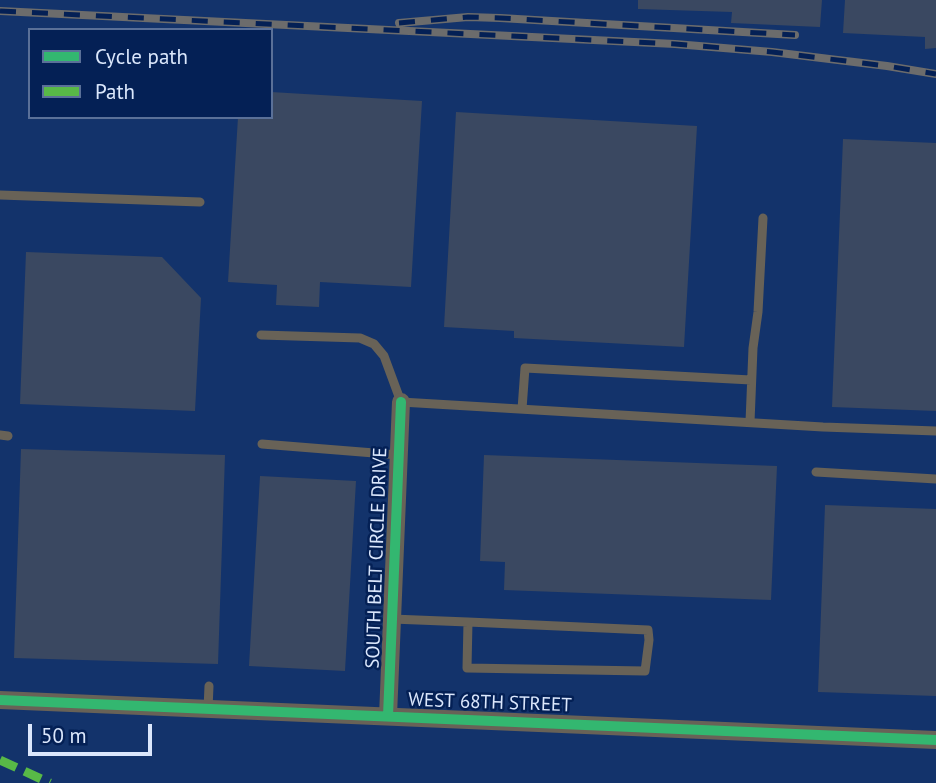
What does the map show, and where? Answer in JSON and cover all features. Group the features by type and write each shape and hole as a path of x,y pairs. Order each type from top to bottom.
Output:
{"street":[{"name":"SOUTH BELT CIRCLE DRIVE","path":"388,716 401,402"},
{"name":"WEST 68TH STREET","path":"0,700 936,740"}],"lane":[{"path":"0,195 200,202"},
{"path":"750,422 763,218"},
{"path":"261,335 360,338 374,344 384,356 401,402 936,431"},
{"path":"522,408 525,368 751,380"},
{"path":"262,444 399,455"},
{"path":"816,471 936,479"},
{"path":"392,618 648,630 645,671 467,668 468,622"},
{"path":"208,709 209,686"}],"shaded area":[{"path":"0,0 936,0 936,783 0,783"}],"building":[{"path":"638,0 822,0 820,27 731,23 732,12 638,9"},
{"path":"845,0 936,0 936,48 925,49 925,37 843,33"},
{"path":"273,92 422,101 411,287 320,282 319,307 276,305 277,285 228,282 238,119 273,119"},
{"path":"456,112 697,126 684,347 514,338 514,331 444,327"},
{"path":"843,139 936,143 936,411 832,407"},
{"path":"26,252 162,257 201,298 195,411 20,404"},
{"path":"21,449 225,455 218,664 14,658"},
{"path":"484,455 777,466 771,600 504,590 505,562 480,561"},
{"path":"260,476 356,481 345,671 249,666"},
{"path":"825,505 936,509 936,696 818,692"}],"railway":[{"path":"0,11 675,44 772,52 936,74"},
{"path":"399,23 468,17 795,35"}],"marked path":[{"path":"0,760 50,783"}],"cycle path":[{"path":"388,716 401,402"},
{"path":"0,700 936,740"}]}
